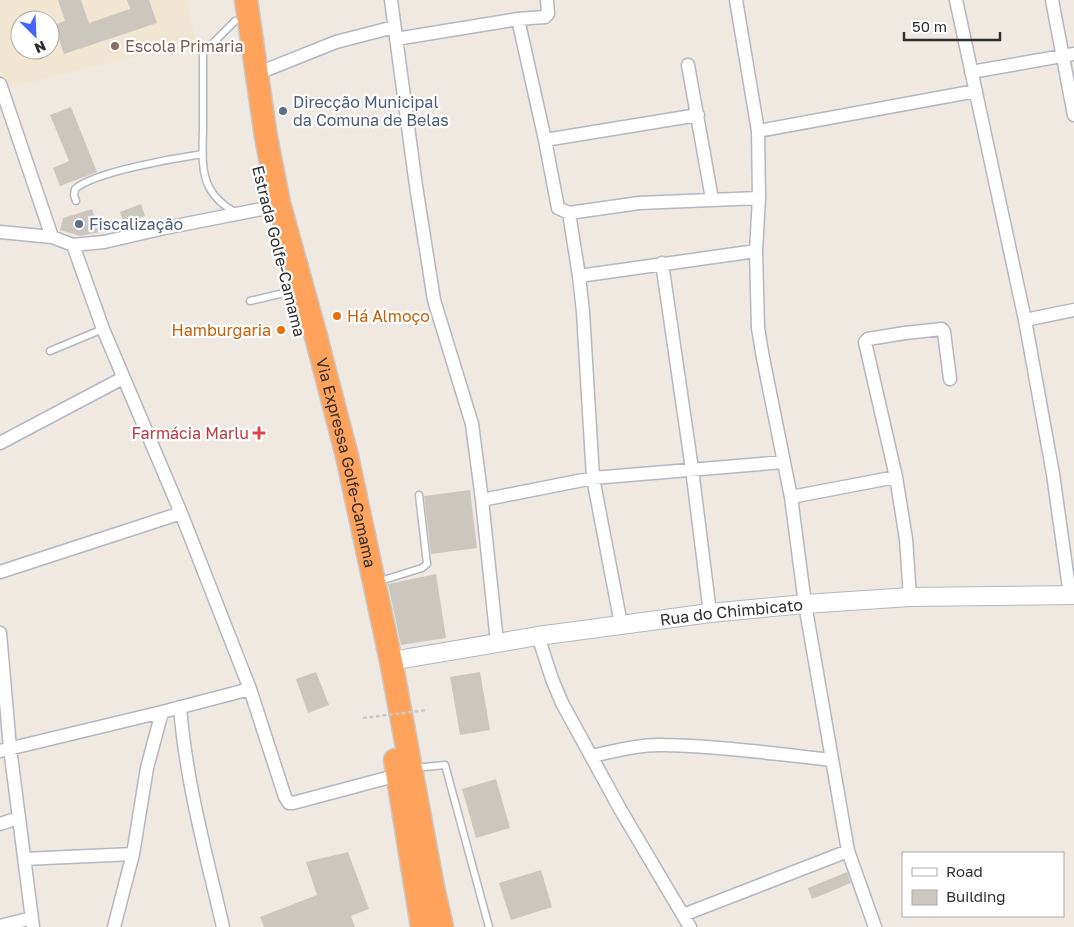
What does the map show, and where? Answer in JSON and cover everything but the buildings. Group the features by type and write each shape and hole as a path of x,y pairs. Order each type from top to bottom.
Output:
{"highway":[{"name":"Via Expressa Golfe-Camama","path":"246,0 256,74 278,203 345,447 391,661 422,927"},
{"name":"Estrada Golfe-Camama","path":"233,10 254,152 288,292 341,485 369,616"},
{"name":"Via Expressa Golfe-Camama","path":"369,616 442,927"}],"street":[{"path":"391,0 416,186 434,300 472,424 497,642"},
{"path":"256,74 336,42 395,33 545,17 548,14 547,0"},
{"path":"736,0 758,132 756,251 758,328 762,358 791,497 805,604 848,851 875,927"},
{"path":"956,0 1025,320 1053,474 1072,595"},
{"path":"1052,0 1068,54 1074,115"},
{"path":"518,19 558,208 569,213 640,203 758,198"},
{"path":"971,72 1068,54"},
{"path":"688,65 712,199"},
{"path":"0,84 3,101 52,237"},
{"path":"758,132 976,90"},
{"path":"545,140 698,115"},
{"path":"0,232 52,237 73,245 104,242 267,208"},
{"path":"569,213 583,312 593,478 621,624"},
{"path":"73,245 122,378 181,513 250,689 289,803 405,772"},
{"path":"579,276 756,251"},
{"path":"662,263 692,469 710,613"},
{"path":"1025,320 1074,310"},
{"path":"910,597 906,539 896,478 866,340 942,329 944,332 950,379"},
{"path":"0,443 122,378"},
{"path":"482,500 593,478 784,462"},
{"path":"791,497 896,478"},
{"path":"0,572 181,513"},
{"name":"Rua do Chimbicato","path":"391,661 497,642 710,613 910,597 1072,595"},
{"path":"0,633 5,749 18,818 32,922 0,926"},
{"path":"538,636 562,703 620,809 690,927"},
{"path":"5,749 250,689"},
{"path":"180,707 184,747 202,842 223,927"},
{"path":"114,927 133,854 147,768 162,712"},
{"path":"591,756 635,747 662,744 832,760"},
{"path":"0,824 18,818"},
{"path":"683,915 848,851"},
{"path":"24,859 133,854"}],"lane":[{"path":"233,10 203,53 203,154 205,176 209,187 222,203 239,214"},
{"path":"76,201 75,189 100,177 168,160 203,154"},
{"path":"250,301 288,292"},
{"path":"50,351 103,329"},
{"path":"374,582 422,568 427,564 419,495"},
{"path":"405,772 445,765 489,927"}],"path":[{"path":"363,718 428,710"}],"shaded area":[{"name":"Escola Primaria","path":"0,0 187,0 195,42 6,88 0,71"}],"place":[{"name":"Escola Primaria","path":"115,46"},
{"name":"Direcção Municipal da Comuna de Belas","path":"283,111"},
{"name":"Fiscalização","path":"79,224"},
{"name":"Há Almoço","path":"337,316"},
{"name":"Hamburgaria","path":"281,330"},
{"name":"Farmácia Marlu","path":"259,433"}]}
